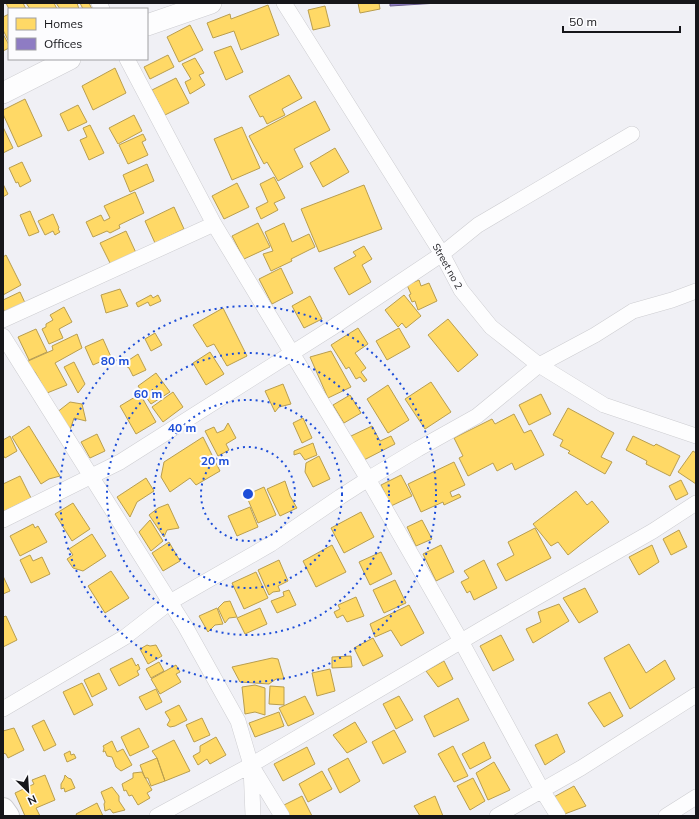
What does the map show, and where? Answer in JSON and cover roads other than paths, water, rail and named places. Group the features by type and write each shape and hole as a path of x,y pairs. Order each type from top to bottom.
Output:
{"highway":[{"path":"3,809 8,816"}],"main road":[{"path":"148,25 211,3"},
{"path":"3,93 68,60"}],"street":[{"name":"Street no 2","path":"284,3 442,254 461,290 491,327 539,365 604,405 696,436"},
{"path":"128,60 214,224 368,479 461,641 542,790 558,816"},
{"path":"3,520 120,462 330,329 442,254 478,225 632,134"},
{"path":"3,320 214,224"},
{"path":"3,710 125,637 170,602 271,544 340,496 477,416 539,365 633,311 672,300 696,291"},
{"path":"3,336 185,626 238,721 251,765 254,816"},
{"path":"157,816 251,765 461,641 653,531 696,503"},
{"path":"497,816 582,768 696,695"},
{"path":"251,765 282,816"},
{"path":"666,816 696,797"}]}
